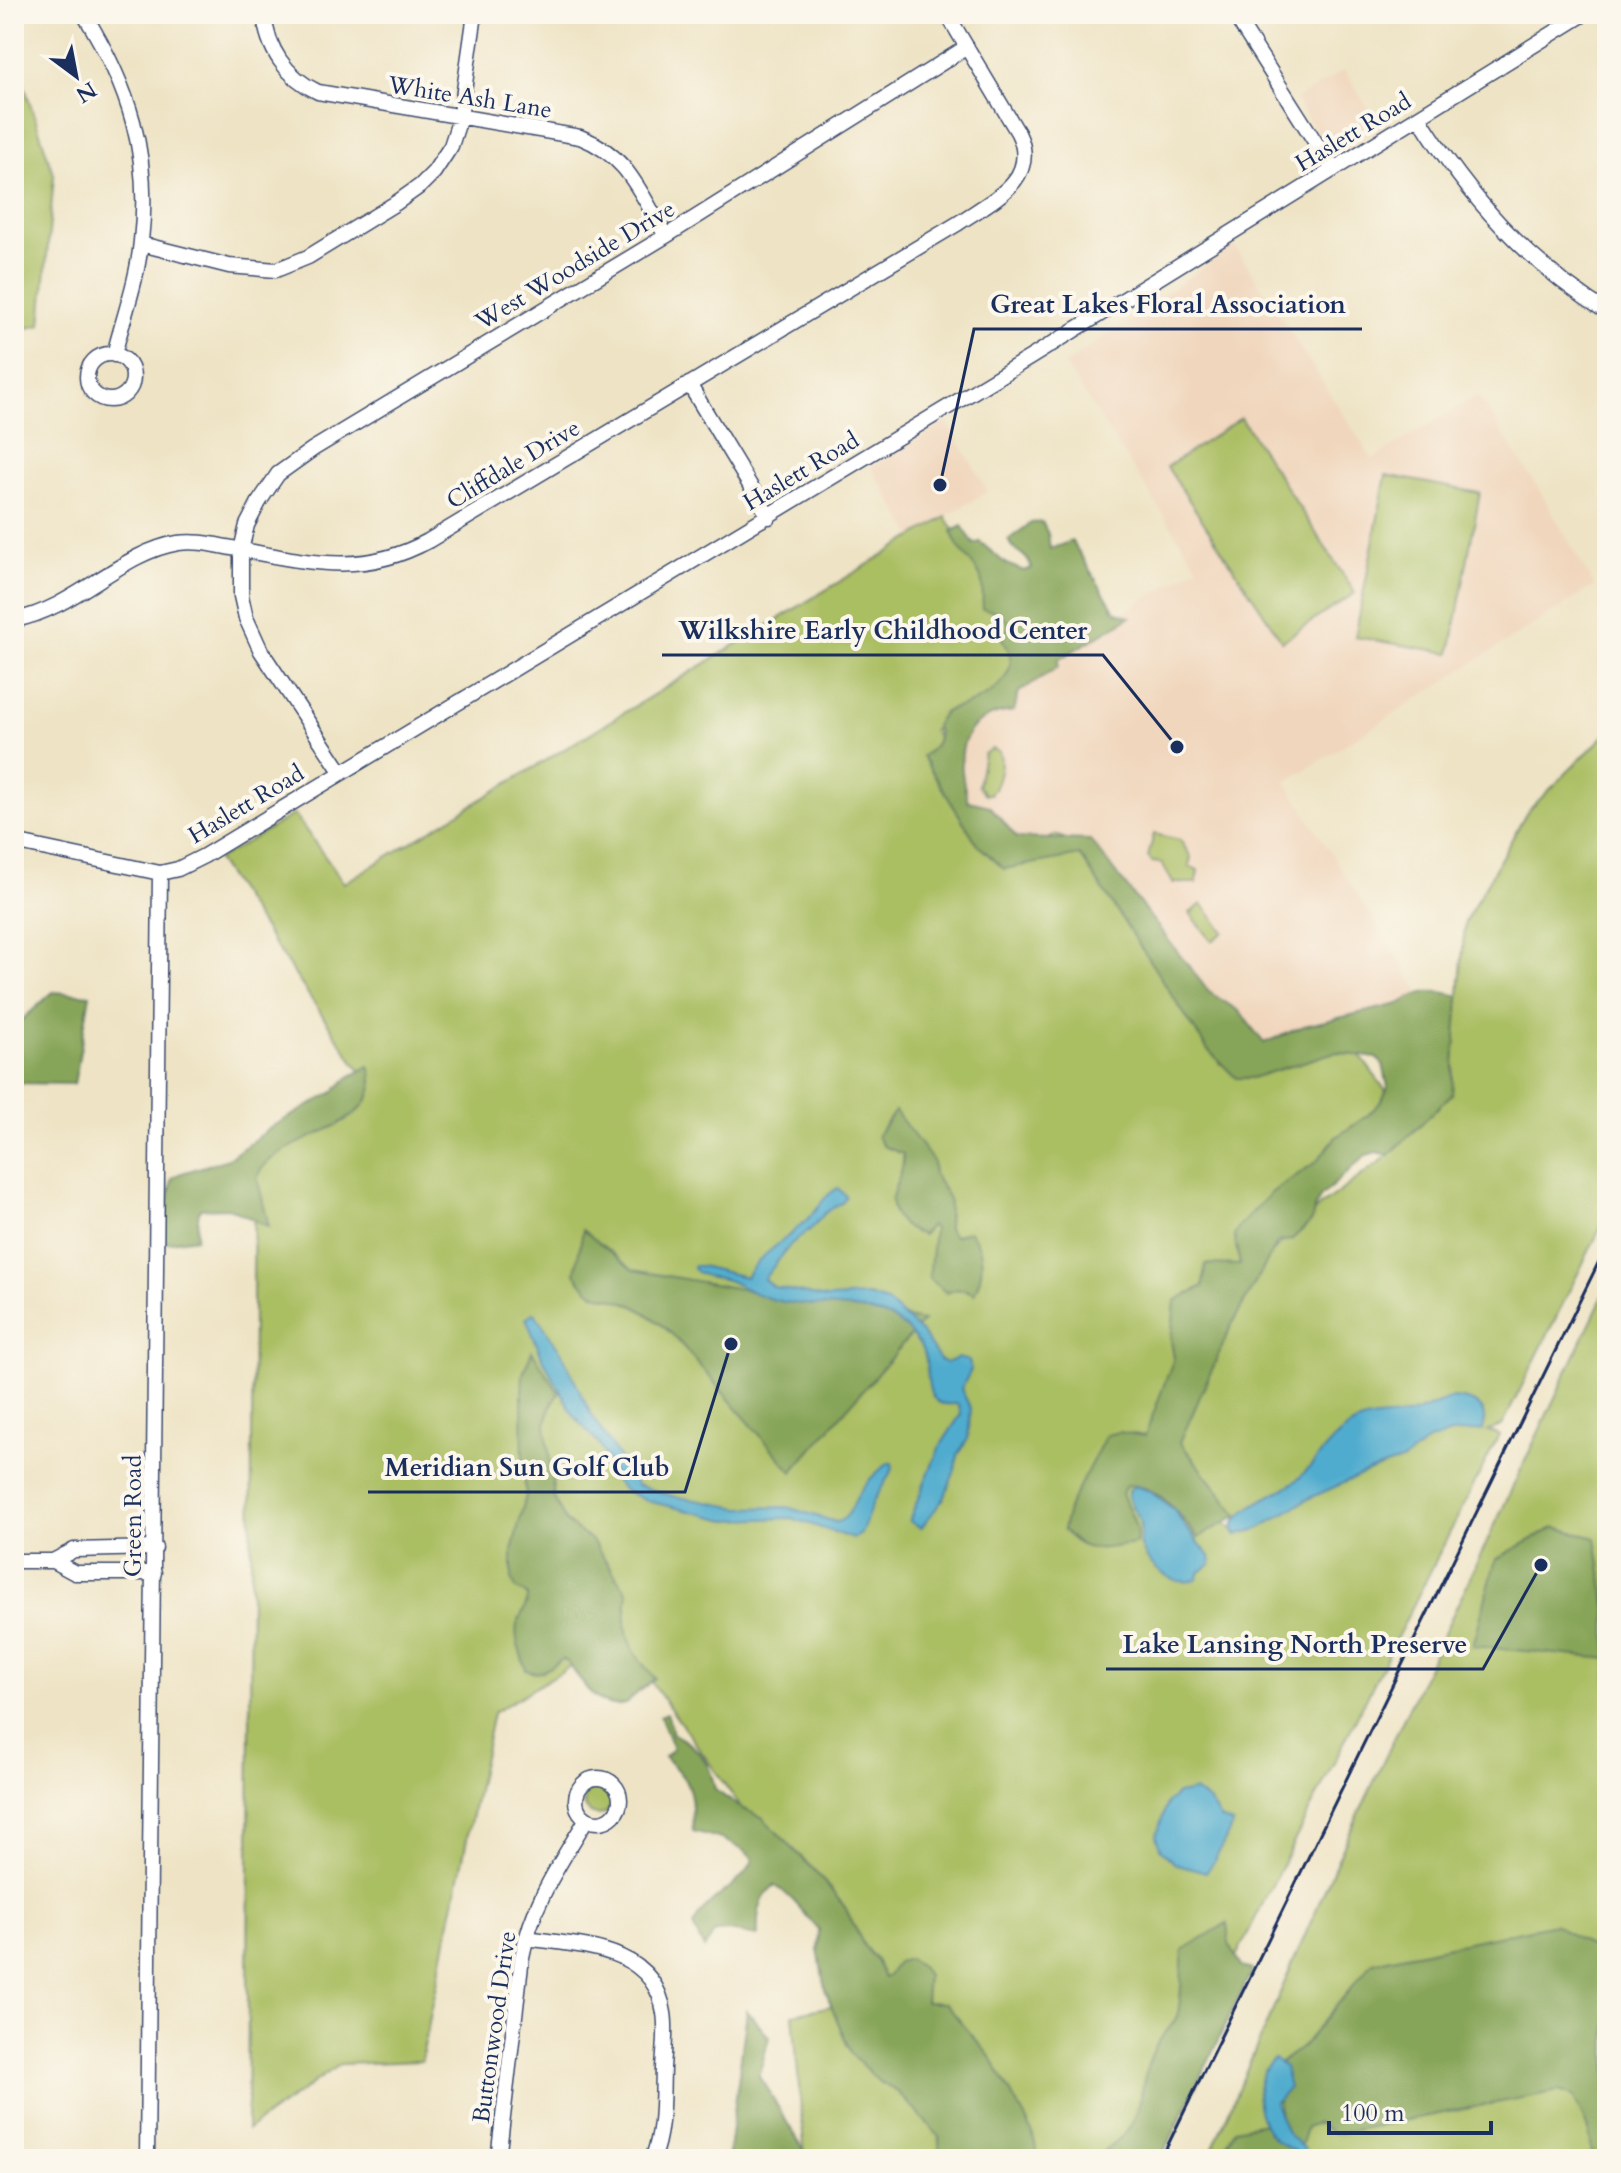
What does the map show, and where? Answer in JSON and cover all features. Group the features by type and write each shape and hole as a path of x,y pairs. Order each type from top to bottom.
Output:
{"street":[{"path":"84,14 119,77 136,131 143,182 141,244 114,355"},
{"name":"White Ash Lane","path":"264,14 266,32 287,71 305,86 327,96 580,137 606,148 626,169 666,236"},
{"path":"141,244 257,270 276,270 292,265 420,186 448,153 460,118 475,14"},
{"name":"Cliffdale Drive","path":"14,620 28,618 56,606 155,549 179,543 205,543 351,565 382,561 399,555 428,541 948,230 996,197 1020,175 1025,154 1018,133 947,14"},
{"name":"Haslett Road","path":"160,873 178,869 204,856 769,517 1584,14"},
{"path":"1241,16 1333,170"},
{"name":"West Woodside Drive","path":"342,773 253,635 241,596 241,550 247,525 264,492 278,474 300,457 666,236 967,47"},
{"path":"1419,117 1468,189 1510,236 1555,276 1607,312"},
{"path":"689,384 769,517"},
{"path":"14,842 160,873"},
{"name":"Green Road","path":"147,2159 160,873"},
{"path":"14,1561 53,1561 74,1550 155,1548"},
{"path":"53,1561 75,1573 154,1573"},
{"name":"Buttonwood Drive","path":"498,2159 526,1938 538,1901 586,1820"},
{"path":"526,1938 618,1954 636,1964 656,1989 663,2008 665,2027 659,2137 652,2159"}],"shaded area":[{"path":"1344,70 1381,129 1345,151 1337,152 1329,148 1295,100"},
{"path":"1234,245 1372,459 1478,395 1538,488 1594,586 1286,782 1419,992 1347,1038 1220,1064 1070,840 1001,866 931,759 933,729 1198,567 1065,365"},
{"path":"947,422 988,491 913,537 871,467"}],"green space":[{"path":"14,55 54,175 41,325 14,331"},
{"path":"1241,418 1355,593 1282,641 1167,467"},
{"path":"1386,475 1480,493 1450,653 1355,637"},
{"path":"946,517 1039,664 933,730 945,750 931,758 1002,865 1055,835 1070,840 1220,1064 1347,1038 1400,1110 1245,1258 1165,1446 1236,1535 1258,1529 1348,1480 1236,1519 1176,1443 1243,1280 1319,1207 1389,1155 1451,1094 1465,922 1527,812 1607,733 1607,1215 1502,1426 1488,1431 1499,1435 1134,2159 993,2159 619,1637 493,1713 421,2061 340,2064 247,2130 254,1164 369,1084 217,860 294,814 344,883"},
{"path":"1042,522 1050,549 1072,541 1115,611 1130,617 1058,660 1058,667 1019,692 1014,711 995,714 971,730 962,754 968,801 990,806 1017,838 1090,840 1209,992 1239,1011 1264,1043 1304,1026 1399,1004 1421,993 1442,992 1459,996 1452,1094 1389,1155 1377,1152 1366,1155 1321,1196 1312,1221 1291,1240 1278,1242 1231,1326 1180,1442 1238,1515 1198,1538 1159,1495 1139,1486 1126,1485 1122,1493 1135,1524 1136,1544 1087,1547 1063,1529 1069,1506 1106,1435 1119,1432 1145,1436 1174,1358 1171,1341 1175,1301 1203,1286 1205,1264 1240,1265 1234,1236 1239,1226 1271,1193 1316,1162 1335,1138 1368,1115 1382,1101 1388,1087 1383,1064 1376,1058 1335,1052 1252,1078 1236,1078 1208,1050 1080,855 1004,869 978,845 922,756 936,743 938,735 935,726 943,714 996,688 1008,671 1010,661 1002,639 1009,624 998,612 983,609 980,576 952,531 962,526 974,544 980,542 1006,564 1024,571 1032,568 1030,563 1008,540 1031,523"},
{"path":"992,749 999,752 1000,768 993,790 985,794 978,786 984,754"},
{"path":"1154,834 1180,840 1191,857 1189,866 1198,870 1196,883 1173,883 1162,863 1152,862 1148,857"},
{"path":"1202,904 1224,932 1212,941 1190,913"},
{"path":"53,992 90,995 74,1084 14,1083 14,1027"},
{"path":"369,1066 372,1088 364,1104 349,1118 285,1150 268,1162 257,1177 269,1227 229,1208 199,1209 196,1238 162,1243 172,1179 228,1159 273,1126 332,1093 349,1077"},
{"path":"895,1111 933,1161 934,1174 949,1199 948,1229 954,1236 969,1231 975,1238 982,1261 974,1294 960,1289 947,1293 929,1279 934,1229 931,1225 922,1235 910,1230 892,1209 903,1154 883,1146 877,1136"},
{"path":"583,1230 633,1270 923,1321 792,1472 669,1331 627,1303 586,1288 575,1273"},
{"path":"1607,1287 1607,2097 1586,2124 1593,2144 1591,2159 1208,2159 1345,1843"},
{"path":"532,1351 559,1393 550,1408 546,1425 554,1498 566,1522 592,1541 628,1593 626,1619 629,1640 655,1678 628,1703 608,1704 600,1700 562,1659 540,1672 526,1670 519,1648 517,1625 527,1595 515,1587 512,1551 526,1495 522,1395 523,1374"},
{"path":"1555,1527 1596,1538 1607,1611 1607,1659 1473,1646 1496,1559"},
{"path":"667,1713 673,1734 702,1756 715,1790 743,1809 762,1817 845,1907 884,1978 897,1962 909,1959 921,1967 927,1975 925,2002 945,2003 992,2059 1032,2131 1038,2159 938,2159 940,2137 898,2092 879,2082 851,2054 825,1990 818,1949 819,1930 781,1889 774,1885 765,1897 760,1909 758,1936 715,1932 704,1949 693,1926 707,1907 743,1876 753,1859 733,1844 693,1831 692,1807 686,1782 664,1757 673,1749 660,1716"},
{"path":"598,1787 608,1791 612,1801 608,1811 598,1815 588,1811 584,1801 588,1791"},
{"path":"1227,1923 1229,1944 1241,1967 1252,1970 1161,2159 1108,2159 1103,2151 1119,2139 1136,2115 1150,2059 1178,2013 1183,1950"},
{"path":"1554,1924 1607,1958 1607,2159 1591,2159 1589,2134 1573,2096 1559,2091 1334,2134 1318,2123 1306,2128 1296,2159 1219,2159 1235,2129 1280,2120 1275,2067 1302,2047 1373,1962"},
{"path":"860,2000 976,2159 805,2159 793,2014"},
{"path":"747,2011 769,2037 759,2076 806,2154 805,2159 728,2159"}],"water":[{"path":"838,1188 846,1196 843,1202 825,1213 791,1244 764,1279 774,1287 827,1298 868,1296 887,1302 922,1333 940,1360 946,1363 958,1358 969,1361 971,1370 961,1389 971,1409 968,1439 958,1455 944,1498 921,1528 909,1521 939,1448 961,1414 958,1404 935,1400 928,1382 925,1357 911,1334 894,1320 875,1313 776,1301 693,1269 693,1266 701,1266 746,1277 760,1260 804,1223"},
{"path":"534,1312 562,1353 591,1414 637,1485 673,1496 740,1508 787,1507 836,1522 848,1514 869,1480 892,1463 893,1469 873,1502 861,1534 853,1539 792,1518 727,1520 647,1501 624,1490 616,1482 599,1444 574,1416 542,1357 526,1318"},
{"path":"1452,1398 1478,1405 1484,1415 1483,1430 1455,1433 1428,1441 1404,1460 1368,1472 1310,1498 1258,1529 1236,1535 1233,1526 1246,1510 1298,1479 1335,1439 1352,1426 1368,1419 1411,1414"},
{"path":"1135,1486 1150,1491 1174,1510 1210,1556 1211,1564 1200,1572 1197,1579 1180,1581 1163,1574 1144,1554 1139,1520 1129,1498 1129,1490"},
{"path":"1194,1791 1210,1802 1220,1819 1233,1824 1206,1872 1174,1863 1161,1850 1156,1837 1167,1803 1177,1794"},
{"path":"1274,2059 1284,2067 1289,2088 1275,2103 1287,2133 1304,2149 1300,2155 1278,2142 1263,2123 1259,2112 1261,2077"}],"railway":[{"path":"1161,2159 1607,1245"}],"place":[{"name":"Great Lakes Floral Association","path":"940,485"},
{"name":"Wilkshire Early Childhood Center","path":"1177,747"},
{"name":"Meridian Sun Golf Club","path":"731,1344"},
{"name":"Lake Lansing North Preserve","path":"1541,1565"}]}
